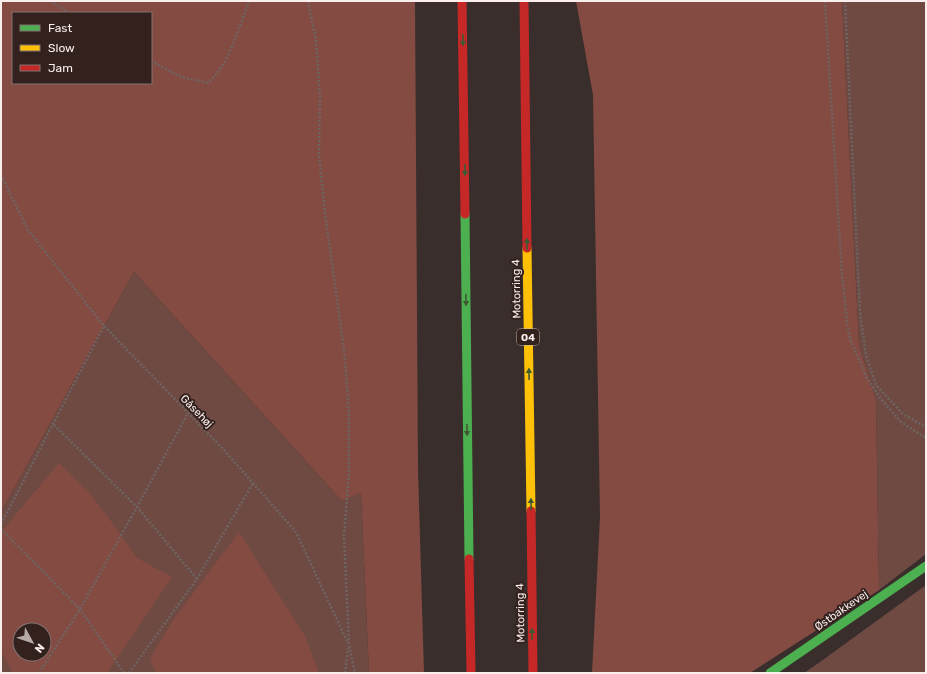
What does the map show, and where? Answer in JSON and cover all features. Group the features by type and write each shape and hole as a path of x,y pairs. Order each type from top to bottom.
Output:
{"main road":[{"path":"462,1 471,673"},
{"name":"Motorring 4","path":"524,1 533,673"},
{"name":"Østbakkevej","path":"770,673 926,566"}],"path":[{"path":"51,1 68,12"},
{"path":"152,62 181,77 208,83 216,76 230,49 249,1"},
{"path":"308,1 316,40 320,97 319,154 344,350 349,413 349,473 344,536 349,645 355,673"},
{"path":"825,1 842,274 850,339 867,378 880,398 901,422 926,438"},
{"path":"845,1 860,313 866,356 876,385 903,414 926,426"},
{"name":"Gåsehøj","path":"1,175 28,230 104,326 223,449 296,532 349,645"},
{"path":"1,524 54,425 104,326"},
{"path":"39,673 80,609 188,413"},
{"path":"54,425 137,507 197,579"},
{"path":"129,673 197,579 253,483"},
{"path":"1,529 80,609 124,673"},
{"path":"345,673 349,645"}],"shaded area":[{"path":"1,1 415,1 418,470 424,673 369,673 361,493 342,501 134,272 1,512"},
{"path":"576,1 842,1 859,345 876,400 879,590 750,673 592,673 600,517 593,95"},
{"path":"842,1 926,1 926,554 879,590 876,400 859,345"},
{"path":"134,272 342,501 361,493 369,673 1,673 1,512"},
{"path":"59,463 89,492 137,558 172,577 107,673 13,673 1,651 1,532"},
{"path":"239,532 305,636 319,673 156,673 150,659 173,620"},
{"path":"926,585 926,673 804,673 820,662"}],"traffic: fast":[{"path":"465,214 469,559"},
{"path":"770,673 926,566"}],"traffic: slow":[{"path":"527,248 531,511"}],"traffic: jam":[{"path":"462,1 465,214"},
{"path":"524,1 527,248"},
{"path":"531,511 533,673"},
{"path":"469,559 471,673"}]}
